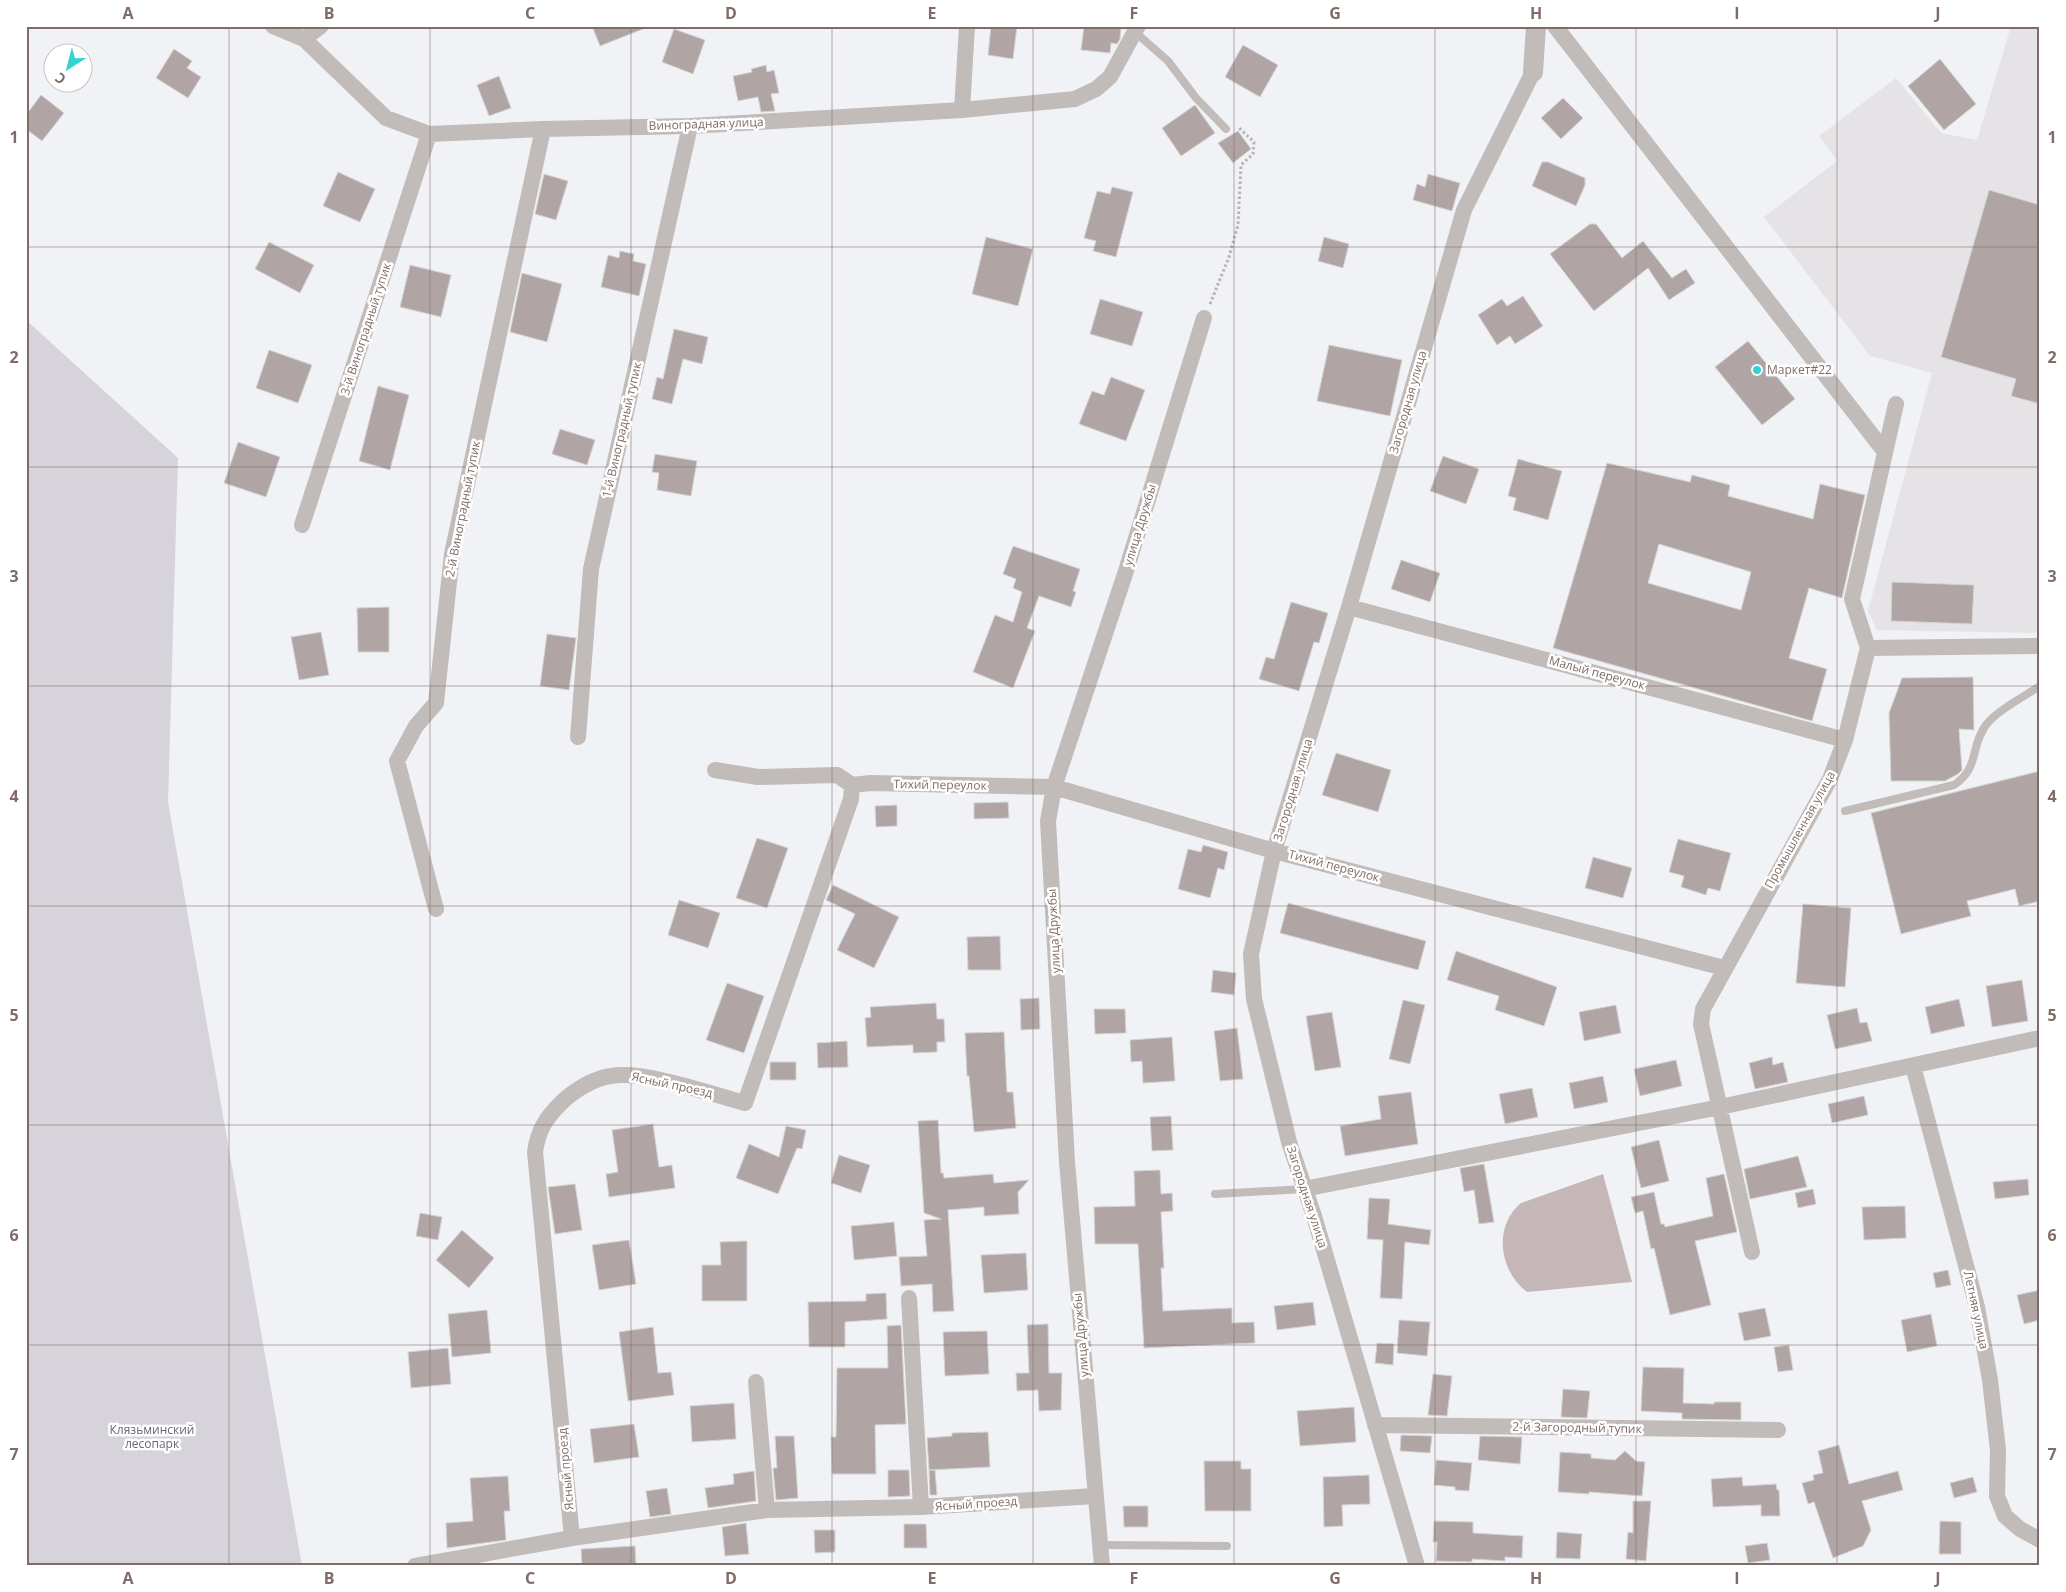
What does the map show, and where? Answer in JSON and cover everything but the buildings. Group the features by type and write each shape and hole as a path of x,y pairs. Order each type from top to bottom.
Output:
{"street":[{"name":"Виноградная улица","path":"273,26 304,39 386,118 429,134 543,129 690,126 962,110 1075,99 1096,90 1110,77 1136,29"},
{"path":"304,39 321,26"},
{"path":"962,110 967,26"},
{"name":"Загородная улица","path":"1417,1566 1289,1142 1254,999 1251,954 1274,851 1349,607 1464,210 1533,72 1536,26"},
{"path":"1556,26 1885,452"},
{"name":"1-й Виноградный тупик","path":"578,737 591,569 690,126"},
{"name":"2-й Виноградный тупик","path":"436,909 397,761 416,726 436,702 452,554 543,129"},
{"name":"3-й Виноградный тупик","path":"302,525 429,134"},
{"name":"улица Дружбы","path":"1102,1566 1067,1152 1048,821 1054,788 1124,574 1204,318"},
{"path":"1896,404 1852,599 1868,648 2040,646"},
{"name":"Малый переулок","path":"1349,607 1846,740"},
{"name":"Промышленная улица","path":"1752,1252 1700,1024 1703,1009 1724,968 1830,779 1846,740 1868,648"},
{"path":"714,770 758,777 837,775 852,785"},
{"name":"Тихий переулок","path":"852,785 871,783 1054,788 1274,851 1724,968"},
{"name":"Ясный проезд","path":"852,785 851,799 745,1103 672,1083 612,1075 598,1079 564,1100 544,1122 537,1136 535,1152 572,1538 767,1510 921,1508 1095,1496"},
{"path":"1304,1189 1720,1107 2040,1038"},
{"name":"Летняя улица","path":"1913,1066 1976,1307 1990,1380 1998,1450 1997,1496 2005,1516 2020,1530 2040,1540"},
{"path":"910,1298 921,1508"},
{"path":"756,1382 767,1510"},
{"name":"2-й Загородный тупик","path":"1375,1425 1778,1430"},
{"path":"416,1566 572,1538"}],"lane":[{"path":"1136,29 1168,61 1196,98 1226,129"},
{"path":"1845,811 1954,785 1966,778 1972,767 1981,732 1987,723 2040,686"},
{"path":"1215,1194 1304,1189"},
{"path":"1100,1545 1227,1546"}],"path":[{"path":"1204,318 1229,257 1238,226 1241,165 1253,154 1254,142 1242,129 1235,126 1226,129"}],"shaded area":[{"path":"2011,26 2040,26 2040,633 1877,630 1868,611 1932,373 1870,356 1764,217 1837,161 1819,136 1896,78 1941,133 1977,140"},
{"path":"1603,1174 1632,1282 1527,1292 1510,1272 1505,1261 1503,1236 1506,1224 1512,1213 1521,1203"}],"green space":[{"name":"Клязьминский лесопарк","path":"26,320 178,458 168,802 302,1566 26,1566"}],"place":[{"name":"Маркет#22","path":"1757,370"}]}
